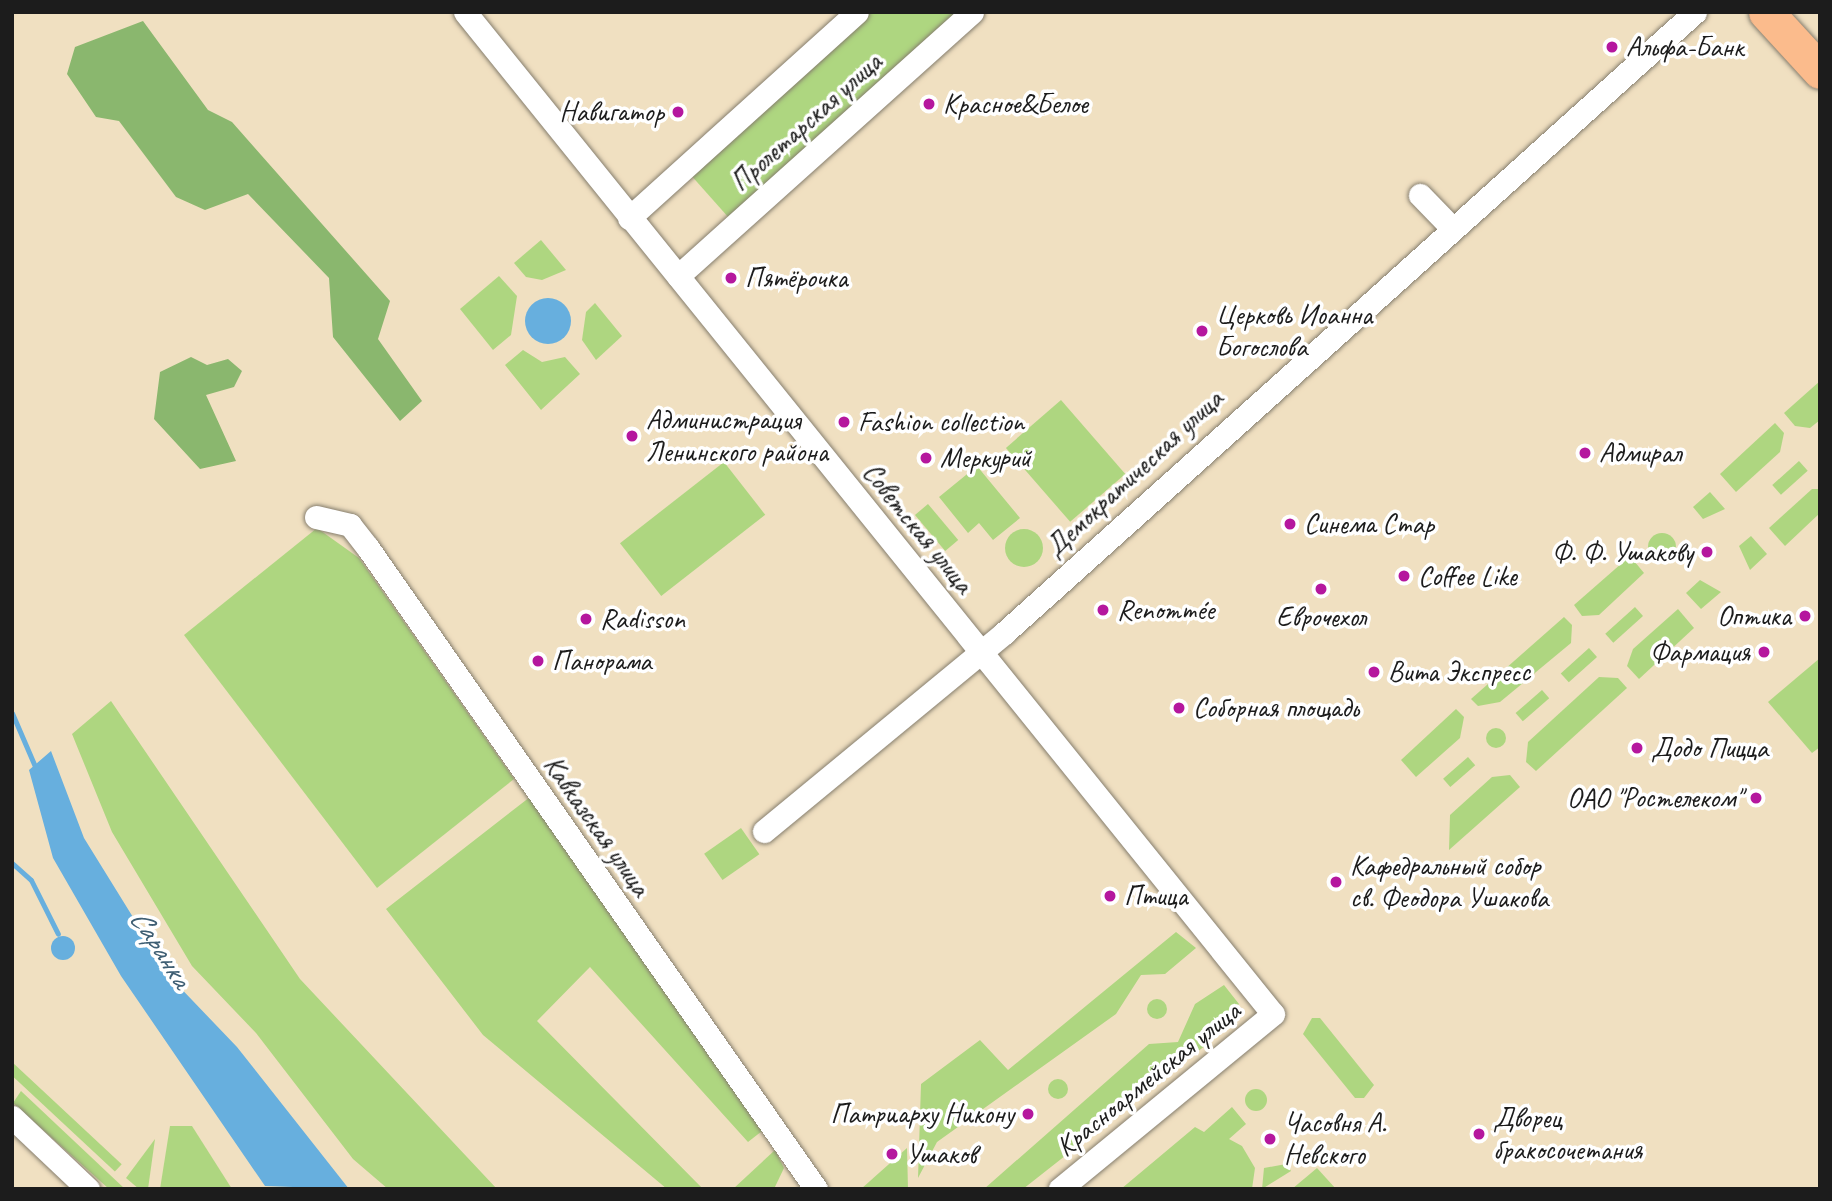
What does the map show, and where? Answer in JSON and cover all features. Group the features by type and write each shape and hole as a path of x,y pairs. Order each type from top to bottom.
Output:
{"main road":[{"path":"1766,12 1820,71"}],"street":[{"name":"Советская улица","path":"465,12 1273,1014"},
{"name":"Пролетарская улица","path":"629,218 857,12"},
{"name":"Пролетарская улица","path":"678,276 972,12"},
{"name":"Демократическая улица","path":"764,831 981,654 1695,12"},
{"path":"1420,195 1452,228"},
{"name":"Кавказская улица","path":"316,517 350,525 368,548 816,1189"},
{"name":"Красноармейская улица","path":"1060,1189 1273,1014"},
{"path":"12,1117 88,1189"}],"green space":[{"path":"869,12 959,12 729,218 689,173"},
{"path":"143,21 208,110 232,122 390,301 378,339 422,401 400,421 333,337 329,278 248,194 205,210 176,197 119,121 96,117 67,74 75,47"},
{"path":"541,240 566,270 542,280 526,277 514,263"},
{"path":"499,276 517,296 511,335 493,350 460,309"},
{"path":"595,303 622,336 596,360 582,340 586,312"},
{"path":"523,350 542,362 565,357 580,374 541,410 505,365"},
{"path":"191,357 207,365 228,359 242,371 234,387 206,395 236,461 200,469 154,419 160,372"},
{"path":"1820,381 1820,420 1810,428 1795,426 1784,413"},
{"path":"1061,400 1125,474 1070,522 1006,448"},
{"path":"1775,423 1784,433 1780,452 1736,492 1720,474"},
{"path":"1799,461 1808,471 1781,495 1772,485"},
{"path":"724,462 765,515 661,596 620,543"},
{"path":"977,466 1020,518 993,540 979,523 968,533 939,497"},
{"path":"1812,489 1820,489 1820,513 1785,546 1769,528"},
{"path":"1710,492 1725,509 1703,519 1693,507"},
{"path":"928,504 958,540 945,551 915,515"},
{"path":"317,528 359,558 514,779 377,888 184,635"},
{"path":"1024,529 1037,535 1043,548 1037,561 1024,567 1011,561 1005,548 1011,535"},
{"path":"1662,533 1672,537 1676,547 1672,557 1662,561 1652,557 1648,547 1652,537"},
{"path":"1751,536 1767,554 1750,570 1739,546"},
{"path":"1630,556 1644,573 1599,615 1582,616 1574,605"},
{"path":"1700,580 1721,592 1701,609 1686,593"},
{"path":"1635,607 1643,616 1613,643 1605,634"},
{"path":"1678,609 1694,628 1639,679 1627,666 1633,649"},
{"path":"1564,617 1572,625 1571,643 1500,702 1478,706 1471,699"},
{"path":"1589,648 1597,657 1569,682 1561,673"},
{"path":"1820,658 1820,747 1812,753 1768,702"},
{"path":"1599,677 1618,678 1627,688 1536,771 1526,762 1528,742"},
{"path":"1542,690 1549,698 1523,721 1516,713"},
{"path":"111,701 300,979 497,1189 388,1189 353,1159 256,1033 192,966 112,832 72,734"},
{"path":"1456,709 1464,717 1460,738 1416,777 1401,760"},
{"path":"1496,728 1503,731 1506,738 1503,745 1496,748 1489,745 1486,738 1489,731"},
{"path":"1468,757 1475,765 1450,787 1443,779"},
{"path":"1510,775 1520,787 1449,850 1450,815 1492,777"},
{"path":"530,797 766,1128 748,1142 590,967 537,1021 703,1189 667,1189 483,1035 386,909"},
{"path":"741,828 759,854 722,880 704,854"},
{"path":"1176,932 1196,948 1165,974 1141,975 1116,1014 937,1142 918,1178 921,1084 980,1040 1008,1070"},
{"path":"1224,985 1239,1004 1220,1034 1023,1189 984,1189 1149,1044 1178,1042 1195,1004"},
{"path":"1157,999 1164,1002 1167,1009 1164,1016 1157,1019 1150,1016 1147,1009 1150,1002"},
{"path":"1312,1018 1320,1018 1374,1085 1364,1098 1355,1098 1303,1034"},
{"path":"12,1062 122,1164 115,1172 12,1076"},
{"path":"1058,1079 1065,1082 1068,1089 1065,1096 1058,1099 1051,1096 1048,1089 1051,1082"},
{"path":"1256,1089 1264,1092 1267,1100 1264,1108 1256,1111 1248,1108 1245,1100 1248,1092"},
{"path":"21,1091 125,1189 109,1189 13,1103"},
{"path":"1232,1107 1246,1124 1229,1139 1242,1146 1255,1168 1252,1189 1121,1189 1195,1127 1204,1132"},
{"path":"170,1126 192,1126 232,1189 160,1189"},
{"path":"155,1139 148,1189 139,1189 126,1178"},
{"path":"907,1148 908,1189 861,1189"},
{"path":"775,1150 784,1168 774,1189 733,1189"},
{"path":"1286,1164 1291,1171 1262,1189 1264,1168"},
{"path":"1317,1168 1336,1189 1292,1189"}],"water":[{"path":"548,298 564,305 571,321 564,337 548,344 532,337 525,321 532,305"},
{"path":"51,751 84,838 170,977 237,1047 349,1189 265,1186 121,976 53,858 29,770"},
{"path":"63,936 72,939 75,948 72,957 63,960 54,957 51,948 54,939"}],"waterway":[{"name":"Саранка","path":"12,713 37,771"},
{"path":"12,863 31,880 58,934"}],"place":[{"name":"Альфа-Банк","path":"1612,47"},
{"name":"Красное&Белое","path":"929,104"},
{"name":"Навигатор","path":"678,112"},
{"name":"Пятёрочка","path":"731,278"},
{"name":"Церковь Иоанна Богослова","path":"1202,331"},
{"name":"Fashion collection","path":"844,422"},
{"name":"Администрация Ленинского района","path":"632,436"},
{"name":"Адмирал","path":"1585,453"},
{"name":"Меркурий","path":"926,458"},
{"name":"Синема Стар","path":"1290,524"},
{"name":"Ф. Ф. Ушакову","path":"1707,552"},
{"name":"Coffee Like","path":"1404,576"},
{"name":"Еврочехол","path":"1321,589"},
{"name":"Renommée","path":"1103,610"},
{"name":"Оптика","path":"1805,616"},
{"name":"Radisson","path":"586,619"},
{"name":"Фармация","path":"1764,652"},
{"name":"Панорама","path":"538,661"},
{"name":"Вита Экспресс","path":"1374,672"},
{"name":"Соборная площадь","path":"1179,708"},
{"name":"Додо Пицца","path":"1637,748"},
{"name":"ОАО \"Ростелеком\"","path":"1756,798"},
{"name":"Кафедральный собор св. Феодора Ушакова","path":"1336,882"},
{"name":"Птица","path":"1110,896"},
{"name":"Патриарху Никону","path":"1028,1114"},
{"name":"Дворец бракосочетания","path":"1479,1134"},
{"name":"Часовня А. Невского","path":"1270,1139"},
{"name":"Ушаков","path":"892,1154"}]}
